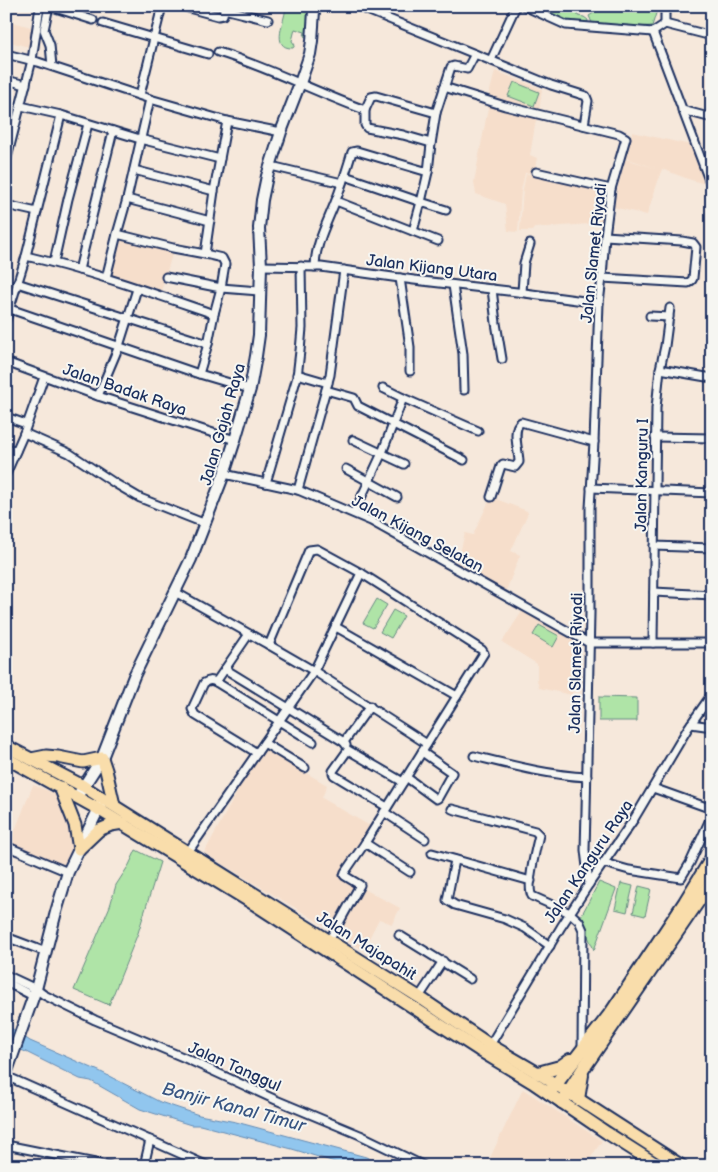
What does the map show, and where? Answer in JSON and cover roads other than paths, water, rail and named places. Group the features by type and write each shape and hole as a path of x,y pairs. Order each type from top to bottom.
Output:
{"highway":[{"path":"552,1089 611,1013 712,858"},
{"path":"570,1098 585,1066 712,881"},
{"path":"538,1073 560,1067 580,1052"}],"main road":[{"name":"Jalan Gajah Raya","path":"78,797 83,786 102,758 134,676 191,559 206,524 235,440 254,374 258,342 261,266 260,220 265,188 281,132 310,54 315,6"},
{"name":"Jalan Majapahit","path":"6,746 83,786 105,804 123,824 329,941 420,997 490,1045 538,1073 552,1089"},
{"path":"7,1073 33,997 68,872 105,804 106,770 102,758 83,762 52,756 31,759"},
{"name":"Jalan Majapahit","path":"6,758 78,797 105,804 188,852 472,1045 570,1098 682,1166"},
{"path":"60,787 76,825 79,849"},
{"path":"79,849 99,830 111,825 123,824"},
{"name":"Jalan Majapahit","path":"570,1098 607,1133 659,1166"}],"street":[{"path":"6,162 11,127 21,106 42,6"},
{"path":"52,66 50,45 44,30 49,6 93,20"},
{"path":"140,95 162,6"},
{"path":"181,6 218,16 223,14 225,8 268,20"},
{"path":"357,6 550,85 586,96 588,100 584,125"},
{"path":"491,60 516,6"},
{"path":"524,6 566,25 653,32 665,24"},
{"path":"665,6 665,24"},
{"path":"104,23 208,54"},
{"path":"665,24 712,36"},
{"path":"653,32 712,188"},
{"path":"218,52 237,57 365,110"},
{"path":"6,54 52,66 150,99 227,121 281,132"},
{"path":"413,231 428,172 436,113 451,67 467,69 475,54"},
{"path":"6,80 26,85"},
{"name":"Jalan Slamet Riyadi","path":"444,87 505,106 620,134 626,138 611,189 598,303 592,488 587,777 586,850 588,884"},
{"path":"431,143 404,135 367,128 364,125 365,110 371,97 376,96 436,113"},
{"path":"106,278 127,199 150,99"},
{"path":"21,106 62,115 140,139 220,159"},
{"path":"682,110 712,118"},
{"path":"6,320 26,256 62,115"},
{"path":"205,254 227,121"},
{"path":"54,262 88,124"},
{"path":"79,270 113,131"},
{"path":"315,267 320,242 352,152 428,172"},
{"path":"271,166 343,180 446,210"},
{"path":"134,170 214,191"},
{"path":"536,172 611,189"},
{"path":"127,199 210,221"},
{"path":"336,201 438,241"},
{"path":"6,205 37,212"},
{"path":"117,234 222,258 224,261 221,288 199,374"},
{"path":"602,278 688,283 693,278 696,247 692,242 605,236"},
{"path":"522,292 524,264 530,244"},
{"path":"26,256 54,262 106,278 214,314"},
{"name":"Jalan Kijang Utara","path":"261,266 301,266 344,270 598,303"},
{"path":"266,483 297,374 302,328 301,266"},
{"path":"298,490 330,375 344,270"},
{"path":"166,277 221,288 259,291"},
{"path":"400,278 410,347 410,371"},
{"path":"17,283 208,344"},
{"path":"453,284 463,354 464,390"},
{"path":"98,396 119,346 137,289"},
{"path":"492,289 502,359"},
{"name":"Jalan Kanguru I","path":"653,643 656,408 670,308"},
{"path":"10,309 199,374 250,389"},
{"path":"650,316 669,317"},
{"name":"Jalan Badak Raya","path":"6,362 98,396 235,440"},
{"path":"660,369 712,378"},
{"path":"297,374 354,398 358,406 464,460"},
{"path":"6,474 24,433 44,376"},
{"path":"383,388 478,431"},
{"path":"354,513 382,453 403,398"},
{"path":"6,417 26,424"},
{"path":"491,497 500,466 503,464 518,466 520,460 516,425 519,422 594,442"},
{"path":"24,433 69,453 140,498 206,524"},
{"path":"655,437 712,438"},
{"path":"353,440 404,464"},
{"path":"6,448 16,451"},
{"path":"346,469 397,497"},
{"name":"Jalan Kijang Selatan","path":"224,474 298,490 354,513 379,525 590,643"},
{"path":"592,488 712,493"},
{"path":"654,546 712,548"},
{"path":"269,645 309,550 317,549 361,573 484,653 345,872 344,875 360,885 329,941"},
{"path":"188,852 314,671 361,573"},
{"path":"175,592 314,671 427,744"},
{"path":"654,592 712,595"},
{"path":"336,627 457,696"},
{"path":"216,682 249,634"},
{"path":"590,643 712,643"},
{"path":"225,669 344,742 348,750 404,779 436,799 452,773 422,752"},
{"path":"257,753 195,716 192,709 204,683 211,680 216,682 313,742"},
{"name":"Jalan Kanguru Raya","path":"490,1045 588,884 634,819 691,724 712,694"},
{"path":"344,742 370,706"},
{"path":"691,724 712,727"},
{"path":"264,743 305,768"},
{"path":"348,750 334,771 334,775 386,809 425,839"},
{"path":"474,756 535,770 587,777"},
{"path":"604,863 629,870 681,878 690,863 712,814 709,808 652,788"},
{"path":"452,809 538,833 530,894 570,913 579,921 583,930 580,1052"},
{"path":"365,843 410,872"},
{"path":"6,846 68,872"},
{"path":"432,853 531,881"},
{"path":"455,860 448,902 505,919 525,928 550,946"},
{"path":"399,935 470,979"},
{"path":"6,937 46,952"},
{"path":"420,997 443,961"},
{"path":"6,975 33,997"},
{"path":"6,982 33,997"},
{"name":"Jalan Tanggul","path":"33,997 44,995 95,1020 360,1135 424,1166"},
{"path":"7,1073 208,1166"},
{"path":"144,1166 150,1140"},
{"path":"6,1145 110,1166"}],"water":[{"path":"6,1026 30,1041 99,1071 160,1102 199,1115 236,1122 366,1157 384,1166 348,1166 292,1149 200,1125 191,1125 140,1109 91,1081 80,1079 6,1044"}],"water label":[{"name":"Banjir Kanal Timur","path":"234,1107"}]}
